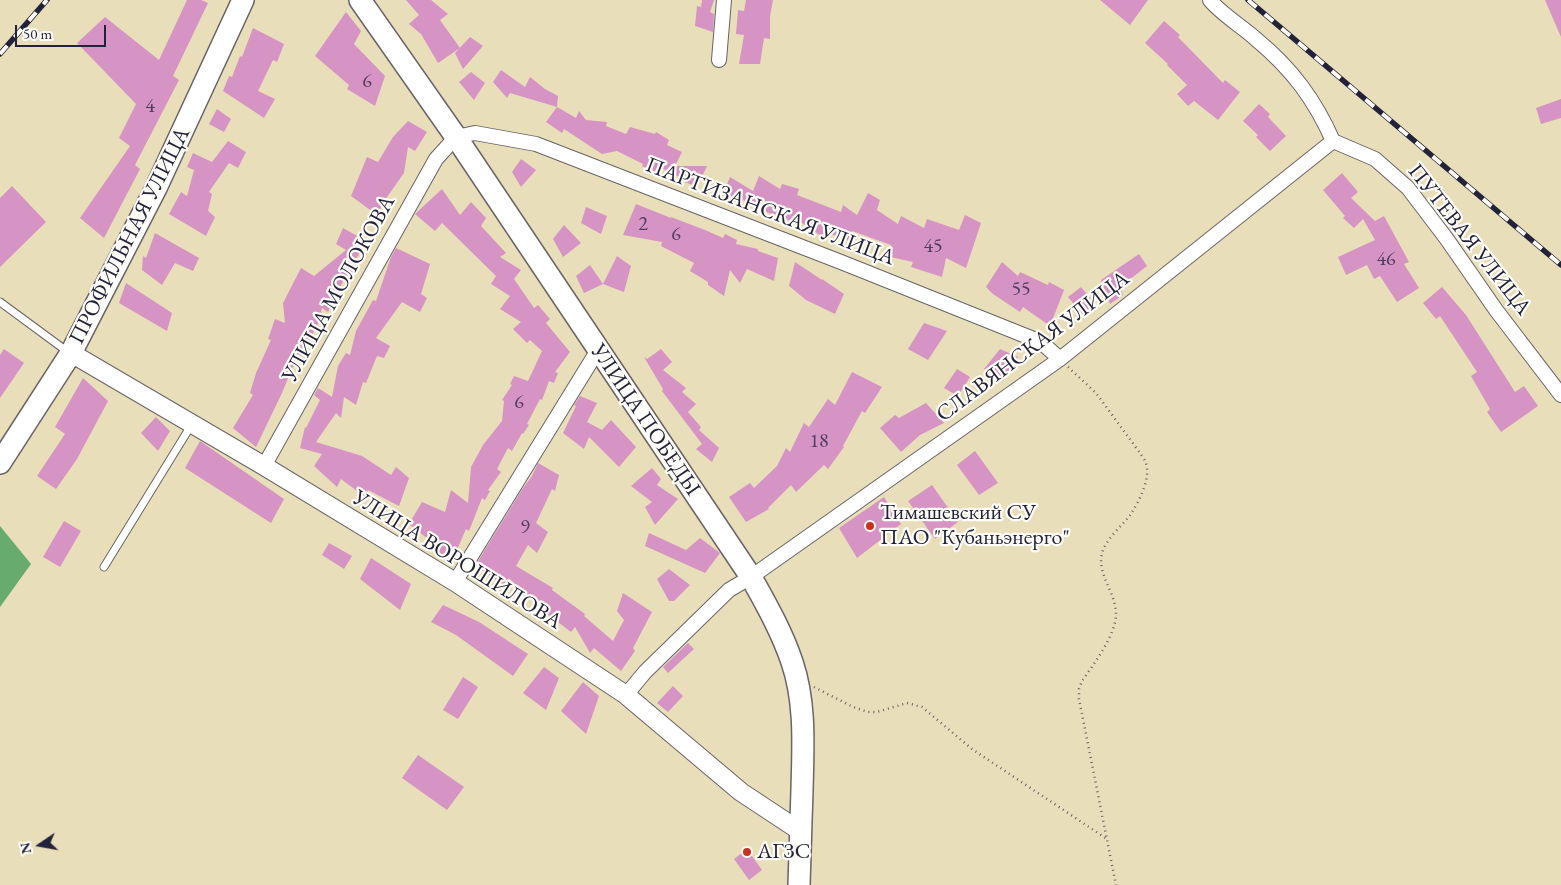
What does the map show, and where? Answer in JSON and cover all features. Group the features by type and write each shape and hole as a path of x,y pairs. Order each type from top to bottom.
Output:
{"main road":[{"name":"ПРОФИЛЬНАЯ УЛИЦА","path":"3,455 71,354 156,188 243,0"},
{"name":"УЛИЦА ПОБЕДЫ","path":"360,0 456,137 751,576 778,625 792,662 802,715 803,747 799,885"}],"street":[{"path":"719,60 724,0"},
{"path":"1210,0 1272,52 1302,84 1322,115 1333,141"},
{"name":"ПАРТИЗАНСКАЯ УЛИЦА","path":"456,137 475,133 536,144 1041,342 1060,359"},
{"name":"УЛИЦА МОЛОКОВА","path":"264,466 436,159 456,137"},
{"name":"СЛАВЯНСКАЯ УЛИЦА","path":"626,695 646,672 729,590 1060,359 1333,141"},
{"name":"ПУТЕВАЯ УЛИЦА","path":"1333,141 1375,159 1408,188 1446,238 1496,310 1561,395"},
{"path":"454,582 598,350"},
{"name":"УЛИЦА ВОРОШИЛОВА","path":"71,354 264,466 454,582 626,695 741,792 800,831"}],"lane":[{"path":"0,302 71,354"},
{"path":"104,567 192,424"}],"path":[{"path":"1060,359 1096,393 1146,463 1147,475 1143,490 1131,513 1107,543 1100,561 1101,571 1113,600 1116,613 1113,632 1082,680 1079,688 1079,699 1116,885"},
{"path":"796,677 861,710 877,712 908,703 914,703 922,707 972,749 1107,840"}],"green space":[{"path":"0,526 31,564 0,607"}],"building":[{"path":"187,0 201,0 208,3 173,76 179,80 135,165 140,169 104,238 80,218 130,146 119,138 136,104 77,43 105,17 159,60"},
{"path":"406,0 431,0 448,14 440,20 460,48 438,63 421,34 409,24 419,15"},
{"path":"702,0 714,0 710,12 714,14 713,32 695,26 697,6 701,7"},
{"path":"746,0 773,0 770,16 770,39 764,38 760,64 739,64 744,35 736,34 738,10 744,11"},
{"path":"1100,0 1148,0 1130,25"},
{"path":"1545,0 1561,0 1561,37 1551,14"},
{"path":"346,12 361,31 354,44 385,76 375,106 347,89 349,85 315,56"},
{"path":"1164,21 1180,35 1178,37 1223,83 1225,80 1240,92 1218,120 1194,101 1188,106 1177,94 1187,85 1145,43"},
{"path":"253,28 284,44 277,62 273,60 258,91 275,99 264,118 223,91 229,76 232,77 240,56 242,57"},
{"path":"470,37 483,46 463,69 455,53"},
{"path":"501,70 525,87 530,77 545,89 558,96 557,107 510,93 507,98 493,82"},
{"path":"471,72 485,83 474,100 459,82"},
{"path":"1561,99 1561,118 1541,124 1536,108"},
{"path":"1259,104 1270,114 1268,117 1286,136 1270,151 1256,137 1258,135 1243,121"},
{"path":"557,107 576,118 579,111 586,120 607,122 606,126 626,134 630,127 655,134 656,132 669,140 667,145 682,152 675,166 707,166 697,187 658,166 655,172 617,151 602,154 564,129 562,133 546,122"},
{"path":"217,109 231,119 224,132 209,124"},
{"path":"408,121 427,132 415,151 408,147 404,173 377,215 351,196 367,157 378,162 393,137"},
{"path":"228,141 246,152 238,168 229,163 209,192 212,194 208,211 215,217 206,236 169,214 181,192 187,196 194,170 187,167 193,153 212,162"},
{"path":"521,159 536,170 521,187 512,172"},
{"path":"1342,173 1358,192 1351,198 1375,221 1384,216 1409,262 1404,264 1419,288 1397,302 1380,276 1374,279 1367,265 1346,275 1338,257 1375,240 1363,219 1354,228 1343,218 1345,216 1323,190"},
{"path":"759,176 780,189 782,184 799,189 797,195 841,212 843,205 857,215 868,193 880,200 877,210 898,224 901,216 924,228 927,219 959,230 965,215 981,223 966,268 946,258 942,277 911,267 913,262 886,256 891,245 852,231 849,241 826,232 824,238 792,216 791,221 743,200 741,206 723,194 730,177 753,191"},
{"path":"12,186 46,222 0,267 0,198"},
{"path":"442,189 460,215 471,202 486,218 481,226 506,253 500,257 521,270 514,279 534,308 538,305 550,319 546,323 570,352 555,372 558,373 554,383 549,381 542,400 540,399 527,424 529,425 512,451 508,448 497,469 501,472 488,490 490,491 485,500 482,498 469,531 466,529 453,559 431,549 433,543 409,524 422,502 445,512 451,490 468,503 471,467 483,445 502,421 504,401 502,400 512,385 510,384 514,376 528,381 542,351 530,340 527,343 513,329 521,322 500,309 510,296 491,284 496,276 442,223 435,231 415,214"},
{"path":"636,204 723,238 725,234 737,240 736,244 758,249 758,251 778,258 774,281 747,269 740,283 730,270 724,296 708,285 708,282 690,271 694,263 661,246 662,242 623,235"},
{"path":"586,207 607,216 601,234 581,223"},
{"path":"564,225 581,243 563,257 553,239"},
{"path":"343,228 368,242 352,264 357,267 350,277 346,275 328,312 322,308 316,330 302,356 298,354 256,447 233,428 253,395 250,393 256,373 271,340 268,339 275,319 285,323 283,303 301,268 314,276 346,250 336,244"},
{"path":"155,233 199,258 193,271 175,263 162,285 142,270 143,256 146,258"},
{"path":"396,248 430,264 421,294 427,298 420,312 402,302 376,338 390,346 384,358 377,356 366,383 363,382 356,405 344,397 341,418 336,413 316,442 362,456 391,475 396,467 409,478 399,506 368,490 365,497 341,479 337,487 314,466 322,454 300,448 305,427 320,400 314,395 318,388 332,397 338,366 346,353 350,355 356,331 373,300 376,301 391,257"},
{"path":"1139,254 1147,266 1120,287 1123,295 1110,304 1101,280"},
{"path":"617,256 631,266 624,292 603,284"},
{"path":"795,262 844,294 835,314 806,300 789,286"},
{"path":"1002,262 1018,276 1020,272 1048,285 1049,282 1064,290 1050,326 1023,307 1020,312 986,287"},
{"path":"590,265 603,284 584,293 576,276"},
{"path":"126,283 172,313 167,331 119,303"},
{"path":"1081,287 1095,304 1083,315 1068,297"},
{"path":"1442,287 1466,315 1515,392 1524,386 1538,406 1501,432 1487,412 1490,409 1471,376 1477,372 1440,316 1436,319 1423,303"},
{"path":"924,323 947,331 928,360 908,349"},
{"path":"4,349 24,363 0,398 0,355"},
{"path":"661,349 672,362 663,370 686,388 682,392 696,404 688,412 701,427 699,430 719,448 712,462 696,449 702,444 662,391 663,389 644,357 647,359"},
{"path":"1000,349 1018,357 1003,381 984,369"},
{"path":"957,369 970,377 958,396 944,388"},
{"path":"852,372 882,387 865,413 862,411 844,447 828,469 824,465 796,492 791,485 769,509 746,522 729,497 750,483 754,488 777,466 786,448 790,452 804,423 809,427 828,399 835,405"},
{"path":"83,378 108,401 77,459 56,489 37,476 65,434 55,427"},
{"path":"580,396 597,403 587,422 602,430 611,420 636,447 619,467 589,437 584,449 563,433 576,406 574,405"},
{"path":"926,403 944,423 920,435 901,452 880,428 895,415 899,418"},
{"path":"156,417 170,431 158,451 141,433"},
{"path":"200,441 284,499 271,523 185,468"},
{"path":"975,451 998,483 979,495 957,465"},
{"path":"538,463 559,475 555,491 552,489 536,523 548,532 537,553 528,545 516,566 553,588 552,590 585,614 584,616 613,641 624,620 617,611 623,593 652,612 633,648 635,651 621,671 594,648 590,653 575,627 571,632 542,610 509,578 504,585 475,566 532,476"},
{"path":"652,468 661,479 657,485 678,499 655,525 645,507 652,502 631,486"},
{"path":"932,485 958,522 935,539 908,501"},
{"name":"Тимашевский СУ ПАО \"Кубаньэнерго\"","path":"884,497 901,524 857,558 839,528"},
{"path":"64,521 81,531 60,567 43,557"},
{"path":"649,533 686,550 700,538 720,553 705,573 645,546"},
{"path":"329,543 352,556 344,569 322,555"},
{"path":"371,558 411,584 400,610 360,579"},
{"path":"669,569 690,585 674,601 669,601 657,579"},
{"path":"443,605 479,622 528,654 513,676 456,635 431,622"},
{"path":"688,643 694,649 668,673 663,667"},
{"path":"544,667 559,678 546,710 523,693"},
{"path":"463,677 478,687 458,719 443,710"},
{"path":"583,682 599,696 586,734 561,711"},
{"path":"673,686 683,696 668,712 657,703"},
{"path":"418,755 464,787 447,810 402,778"},
{"path":"747,849 762,870 749,880 734,859"}],"railway":[{"path":"0,54 47,0"},
{"path":"1248,0 1561,265"}],"place":[{"name":"Тимашевский СУ ПАО \"Кубаньэнерго\"","path":"870,526"},
{"name":"АГЗС","path":"747,852"}]}
